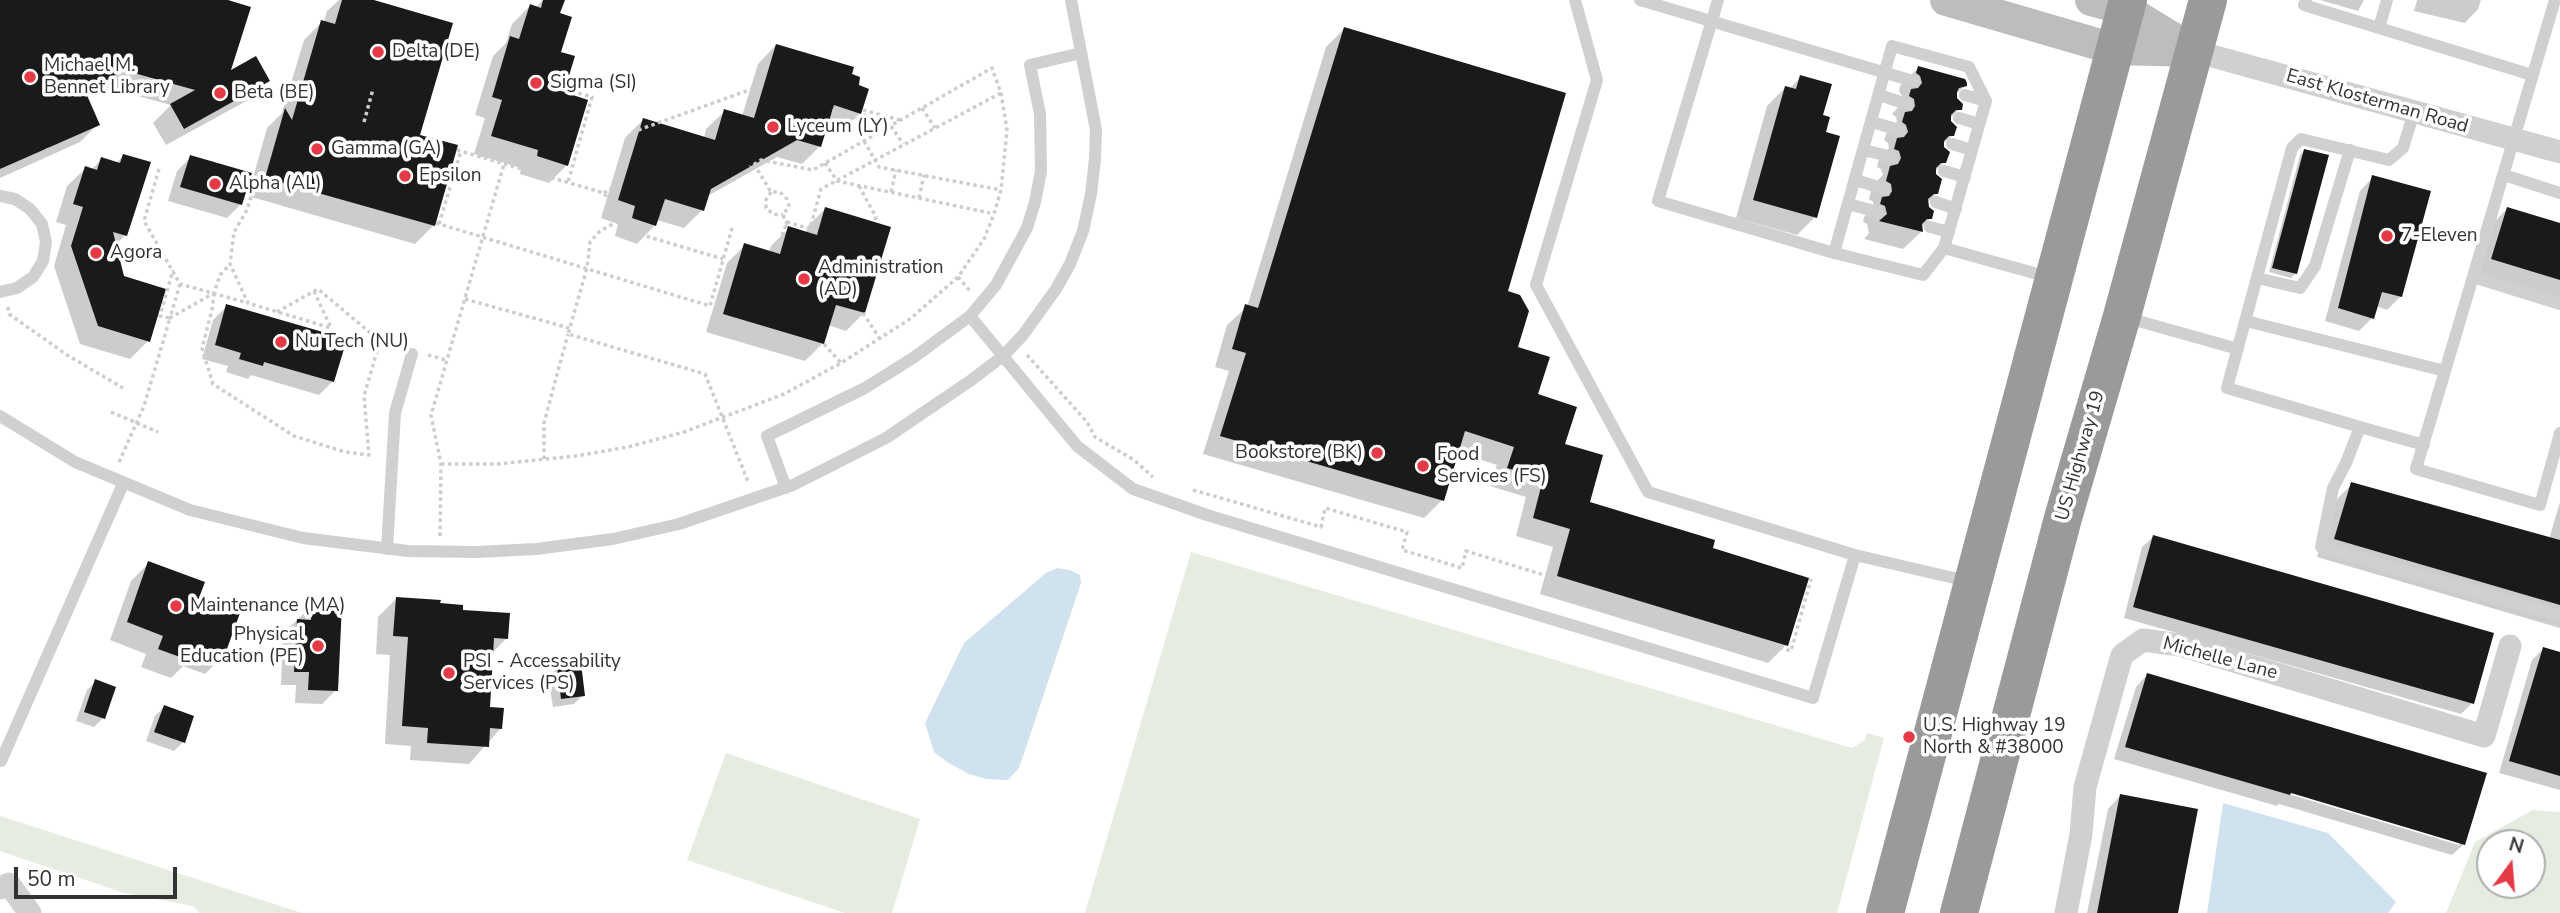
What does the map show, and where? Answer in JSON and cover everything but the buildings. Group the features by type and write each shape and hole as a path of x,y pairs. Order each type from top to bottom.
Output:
{"highway":[{"name":"US Highway 19","path":"1959,913 2063,518 2122,316 2208,0"},
{"path":"1885,913 2114,49 2115,3"},
{"path":"1897,871 1903,913"}],"main road":[{"name":"East Klosterman Road","path":"1946,0 2114,49 2194,51"},
{"name":"East Klosterman Road","path":"2115,3 2194,51"}],"street":[{"name":"East Klosterman Road","path":"2194,51 2560,152"},
{"name":"Michelle Lane","path":"2066,913 2081,834 2085,787 2122,655 2143,640 2180,645 2484,736 2510,646"},
{"path":"0,888 9,884 30,913"}],"lane":[{"path":"0,416 75,462 190,510 303,538 387,548 477,552 536,549 613,539 679,524 786,488 886,438 927,412 1003,356 1042,310 1070,264 1083,231 1091,194 1096,130 1071,0"},
{"path":"1575,0 1597,80 1536,285 1648,492 1855,555 1971,582"},
{"path":"1640,0 1913,81"},
{"path":"1718,0 1658,201 1834,253 1923,275 1944,248 1986,101 1969,67 1892,46 1834,253"},
{"path":"2306,0 2304,5 2532,75"},
{"path":"2379,28 2386,0"},
{"path":"2555,0 2416,469 2540,505 2560,433"},
{"path":"786,488 767,436 865,388 913,358 970,316 996,285 1027,228 1041,171 1040,114 1030,65 1081,53"},
{"path":"1879,95 1907,104"},
{"path":"1965,95 1986,101"},
{"path":"2414,112 2403,148 2389,160 2301,139 2292,148 2227,388 2424,445"},
{"path":"1959,118 1979,124"},
{"path":"1871,122 1899,130"},
{"path":"1952,144 1972,149"},
{"path":"1864,150 1892,157"},
{"path":"2257,278 2300,288 2315,266 2350,150"},
{"path":"1944,171 1965,177"},
{"path":"2504,175 2560,193"},
{"path":"1856,180 1884,188"},
{"path":"0,197 15,199 30,209 41,224 46,242 43,261 33,277 17,288 0,292"},
{"path":"1936,202 1956,209"},
{"path":"1849,204 1878,212"},
{"path":"1930,227 1949,232"},
{"path":"1944,248 2053,278"},
{"path":"2473,277 2560,304"},
{"path":"970,316 1077,446 1133,489 1207,515 1813,698 1855,555"},
{"path":"2122,316 2238,349"},
{"path":"2246,321 2445,371"},
{"path":"387,548 395,413 412,352"},
{"path":"2360,427 2333,488 2321,547 2560,616"},
{"path":"1,761 123,484"}],"path":[{"path":"441,464 497,464 544,460 628,447 684,432 783,394 841,363 910,319 958,277 984,239 1001,190 1007,130 1001,93 992,68 813,170 761,160 752,165 771,192"},
{"path":"604,193 616,185 630,133 763,85"},
{"path":"364,122 373,89"},
{"path":"565,89 592,97 568,183"},
{"path":"810,231 821,190 1001,93"},
{"path":"481,157 498,99"},
{"path":"922,108 935,128"},
{"path":"832,111 864,120 864,111 900,120"},
{"path":"891,126 904,145"},
{"path":"487,139 534,153 529,171"},
{"path":"864,141 879,167 1001,190"},
{"path":"15,170 13,166 48,151 47,148"},
{"path":"723,259 629,230 604,193 459,150 438,223 710,306 732,228"},
{"path":"825,163 837,181 990,213"},
{"path":"433,551 440,539 441,464 431,415 504,164"},
{"path":"115,470 144,406 180,284 144,221 159,169"},
{"path":"248,303 230,264 234,232 247,210 259,170"},
{"path":"890,192 895,170"},
{"path":"919,198 924,175"},
{"path":"859,186 876,217 874,222"},
{"path":"771,192 780,192 787,199 789,206 783,215"},
{"path":"771,192 766,200 766,208 774,214 783,215"},
{"path":"783,215 788,224 818,231"},
{"path":"544,460 544,424 587,268 590,242 600,231 622,219 632,218"},
{"path":"780,242 788,224"},
{"path":"120,260 159,247"},
{"path":"230,264 220,275 202,348 213,384 294,436 345,452 369,454 364,396 380,341"},
{"path":"173,270 160,316 170,318 214,293"},
{"path":"958,277 981,303"},
{"path":"180,284 331,328 314,291"},
{"path":"277,312 318,289 380,341 446,360"},
{"path":"465,299 569,328"},
{"path":"16,307 8,307 9,314 66,355 123,388"},
{"path":"863,313 880,339"},
{"path":"568,334 705,374 755,500"},
{"path":"1016,342 1087,422 1095,437 1134,460 1156,479"},
{"path":"824,344 841,363"},
{"path":"111,412 158,432"},
{"path":"1181,486 1321,527 1325,508 1407,532 1402,551 1462,568 1466,551 1791,651 1811,579"}],"shaded area":[{"path":"1191,552 1852,748 1865,740 1867,733 1884,738 1837,913 1085,913"},
{"path":"726,753 920,819 892,913 845,913 687,860"},
{"path":"2533,810 2560,812 2560,913 2446,913 2476,841 2476,899 2546,899 2546,829 2499,829"},
{"path":"0,816 302,913 200,913 193,906 124,893 0,851"}],"water":[{"path":"1057,568 1080,575 1081,583 1019,768 1008,780 986,779 969,774 934,752 925,723 964,643 1046,573"},
{"path":"2223,803 2328,833 2396,902 2388,913 2207,913"}],"place":[{"name":"Delta (DE)","path":"378,52"},
{"name":"Michael M. Bennet Library","path":"30,77"},
{"name":"Sigma (SI)","path":"536,83"},
{"name":"Beta (BE)","path":"220,93"},
{"name":"Lyceum (LY)","path":"773,127"},
{"name":"Gamma (GA)","path":"317,149"},
{"name":"Epsilon","path":"405,176"},
{"name":"Alpha (AL)","path":"215,184"},
{"name":"7-Eleven","path":"2387,236"},
{"name":"Agora","path":"96,253"},
{"name":"Administration (AD)","path":"804,279"},
{"name":"Nu Tech (NU)","path":"281,342"},
{"name":"Bookstore (BK)","path":"1377,453"},
{"name":"Food Services (FS)","path":"1423,466"},
{"name":"Maintenance (MA)","path":"176,606"},
{"name":"Physical Education (PE)","path":"318,646"},
{"name":"PSI - Accessability Services (PS)","path":"449,673"},
{"name":"U.S. Highway 19 North & #38000","path":"1909,737"}]}
